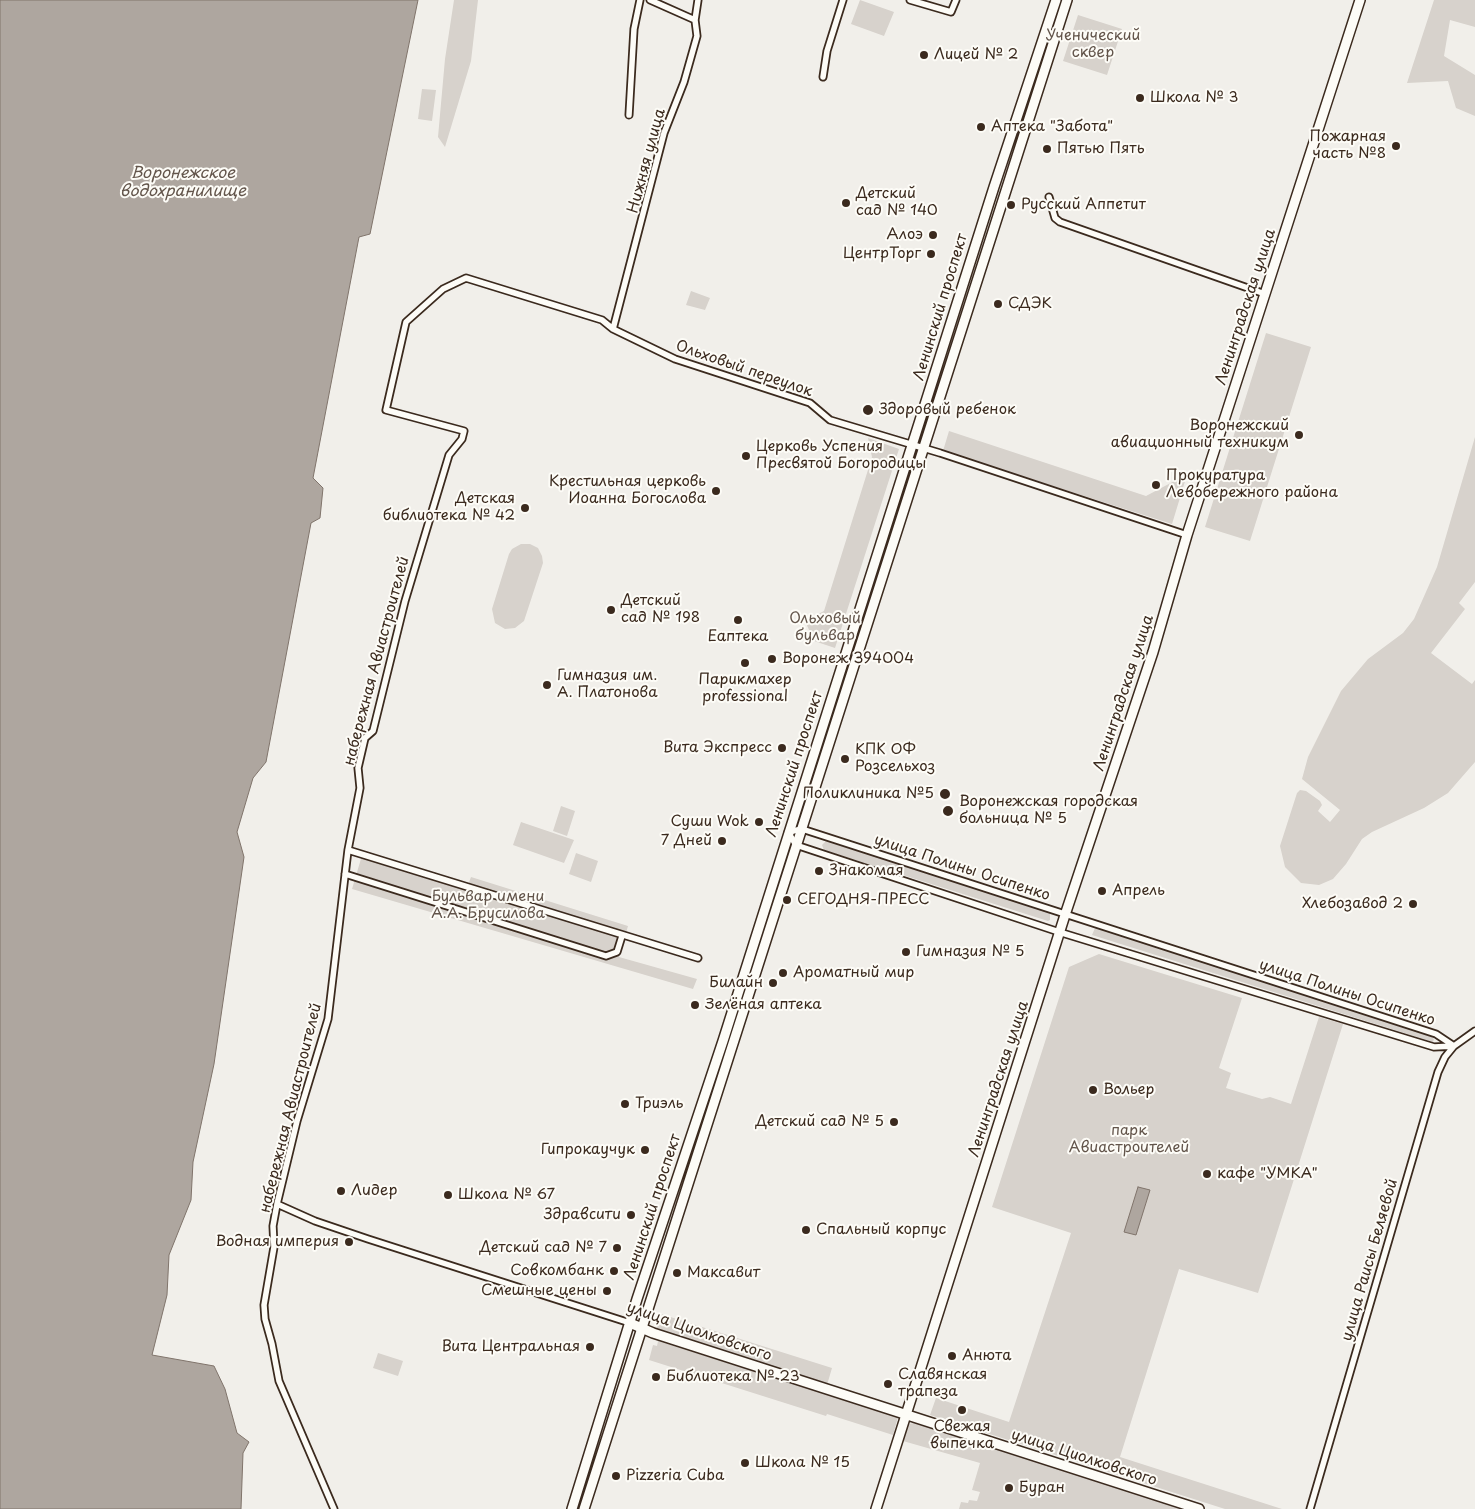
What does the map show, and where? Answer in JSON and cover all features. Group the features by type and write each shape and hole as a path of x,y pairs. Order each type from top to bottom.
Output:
{"main road":[{"name":"Ленинский проспект","path":"572,1509 630,1323 724,1041 788,832 994,187 1056,0"},
{"name":"Ленинский проспект","path":"584,1509 1067,0"},
{"name":"Ленинградская улица","path":"876,1509 1065,916 1153,652 1187,535 1360,0"},
{"name":"улица Циолковского","path":"630,1323 642,1329 1199,1509"}],"street":[{"path":"629,115 634,29 640,0"},
{"path":"650,0 695,20"},
{"name":"Нижняя улица","path":"613,329 664,133 684,82 697,36 695,20 698,0"},
{"path":"823,77 827,52 843,0"},
{"path":"910,0 951,12 956,0"},
{"path":"1049,197 1055,218 1060,222 1265,294"},
{"name":"Ольховый переулок","path":"466,278 602,320 613,329 675,360 810,403 830,420 924,448 1187,535"},
{"name":"набережная Авиастроителей","path":"334,1509 279,1381 265,1319 264,1305 274,1247 274,1226 278,1204 297,1121 328,1019 348,850 360,788 358,768 366,738 373,731 405,601 449,454 462,439 464,431 386,410 406,322 443,289 466,278"},
{"path":"796,845 788,832 802,829"},
{"name":"улица Полины Осипенко","path":"802,829 1065,916 1436,1034 1454,1046"},
{"name":"улица Полины Осипенко","path":"796,845 1060,932 1434,1047 1454,1046"},
{"path":"348,850 698,958"},
{"path":"345,874 606,956 617,952 622,936"},
{"name":"улица Раисы Беляевой","path":"1310,1509 1438,1072 1445,1057 1454,1046 1475,1031"},
{"name":"улица Циолковского","path":"278,1204 315,1221 368,1239 630,1323"}],"green space":[{"path":"454,0 478,0 471,61 445,147 438,137 445,59"},
{"path":"860,0 894,12 884,36 851,24"},
{"path":"1434,0 1475,0 1475,27 1450,20 1444,56 1475,75 1475,116 1456,108 1448,81 1407,83"},
{"name":"Ученический сквер","path":"1078,15 1122,29 1107,75 1063,61"},
{"path":"422,89 436,90 432,121 418,119"},
{"path":"691,291 710,298 705,310 686,305"},
{"path":"1266,333 1311,347 1250,541 1205,527"},
{"path":"949,431 1146,496 1182,477 1186,478 1172,524 943,451"},
{"path":"1475,437 1475,582 1459,603 1465,609 1431,653 1472,684 1475,680 1475,762 1448,793 1424,808 1372,832 1362,839 1346,864 1333,879 1319,885 1301,883 1285,867 1280,846 1297,793 1300,790 1306,791 1320,801 1322,805 1318,811 1330,822 1340,810 1302,779 1308,757 1341,691 1368,659 1403,633 1414,619 1437,567"},
{"name":"Ольховый бульвар","path":"868,438 899,449 835,648 814,641 805,621 824,611 872,457"},
{"path":"521,544 530,544 538,548 543,563 524,621 515,628 505,629 495,623 492,609 509,554 512,549"},
{"path":"561,806 575,811 567,836 553,831"},
{"path":"521,822 574,840 564,863 513,845"},
{"path":"826,841 1050,913 1050,920 1048,921 824,850 822,845"},
{"name":"Бульвар имени А.А. Брусилова","path":"363,852 468,885 471,877 628,926 619,957 697,979 693,989 352,889"},
{"path":"576,853 598,861 591,882 569,874"},
{"path":"1095,928 1430,1035 1434,1039 1433,1042 1092,935"},
{"name":"парк Авиастроителей","path":"1099,954 1242,998 1219,1068 1231,1073 1226,1088 1262,1099 1270,1097 1291,1104 1319,1017 1343,1024 1258,1293 1179,1269 1120,1457 1282,1509 1225,1509 930,1415 936,1398 1009,1422 1071,1233 992,1207 1069,967"},
{"path":"661,1314 832,1368 827,1385 656,1330"},
{"path":"658,1341 898,1417 893,1435 827,1414 826,1416 649,1360 653,1345 657,1346"},
{"path":"378,1353 403,1361 398,1376 373,1368"},
{"path":"914,1423 1183,1509 959,1509 961,1502 977,1501 980,1492 972,1490 980,1463 903,1441 908,1424"}],"water":[{"name":"Воронежское водохранилище","path":"0,0 418,0 370,234 359,237 313,478 323,488 320,518 311,523 266,762 253,778 237,832 244,857 214,1064 193,1162 191,1200 169,1255 167,1295 152,1355 214,1366 225,1389 237,1433 249,1442 243,1453 241,1509 0,1509"},
{"path":"1138,1187 1150,1190 1136,1235 1124,1232"}],"place":[{"name":"Лицей № 2","path":"924,55"},
{"name":"Школа № 3","path":"1140,98"},
{"name":"Аптека \"Забота\"","path":"981,127"},
{"name":"Пожарная часть №8","path":"1396,146"},
{"name":"Пятью Пять","path":"1047,149"},
{"name":"Детский сад № 140","path":"846,203"},
{"name":"Русский Аппетит","path":"1011,205"},
{"name":"Алоэ","path":"933,235"},
{"name":"ЦентрТорг","path":"931,254"},
{"name":"СДЭК","path":"998,304"},
{"name":"Здоровый ребенок","path":"868,410"},
{"name":"Воронежский авиационный техникум","path":"1299,435"},
{"name":"Церковь Успения Пресвятой Богородицы","path":"746,456"},
{"name":"Прокуратура Левобережного района","path":"1156,485"},
{"name":"Крестильная церковь Иоанна Богослова","path":"716,491"},
{"name":"Детская библиотека № 42","path":"525,508"},
{"name":"Детский сад № 198","path":"611,610"},
{"name":"Еаптека","path":"738,620"},
{"name":"Воронеж 394004","path":"772,659"},
{"name":"Парикмахер professional","path":"745,663"},
{"name":"Гимназия им. А. Платонова","path":"547,685"},
{"name":"Вита Экспресс","path":"782,748"},
{"name":"КПК ОФ Розсельхоз","path":"845,759"},
{"name":"Поликлиника №5","path":"945,794"},
{"name":"Воронежская городская больница № 5","path":"948,811"},
{"name":"Суши Wok","path":"759,822"},
{"name":"7 Дней","path":"722,841"},
{"name":"Знакомая","path":"819,871"},
{"name":"Апрель","path":"1102,891"},
{"name":"СЕГОДНЯ-ПРЕСС","path":"787,900"},
{"name":"Хлебозавод 2","path":"1413,904"},
{"name":"Гимназия № 5","path":"906,952"},
{"name":"Ароматный мир","path":"783,973"},
{"name":"Билайн","path":"773,983"},
{"name":"Зелёная аптека","path":"695,1005"},
{"name":"Вольер","path":"1093,1090"},
{"name":"Триэль","path":"625,1104"},
{"name":"Детский сад № 5","path":"894,1122"},
{"name":"Гипрокаучук","path":"645,1150"},
{"name":"кафе \"УМКА\"","path":"1207,1174"},
{"name":"Лидер","path":"341,1191"},
{"name":"Школа № 67","path":"448,1195"},
{"name":"Здравсити","path":"631,1215"},
{"name":"Спальный корпус","path":"806,1230"},
{"name":"Водная империя","path":"349,1242"},
{"name":"Детский сад № 7","path":"617,1248"},
{"name":"Совкомбанк","path":"614,1271"},
{"name":"Максавит","path":"677,1273"},
{"name":"Смешные цены","path":"607,1291"},
{"name":"Вита Центральная","path":"590,1347"},
{"name":"Анюта","path":"952,1356"},
{"name":"Библиотека № 23","path":"656,1377"},
{"name":"Славянская трапеза","path":"888,1384"},
{"name":"Свежая выпечка","path":"962,1410"},
{"name":"Школа № 15","path":"745,1463"},
{"name":"Pizzeria Cuba","path":"616,1476"},
{"name":"Буран","path":"1009,1488"}]}
